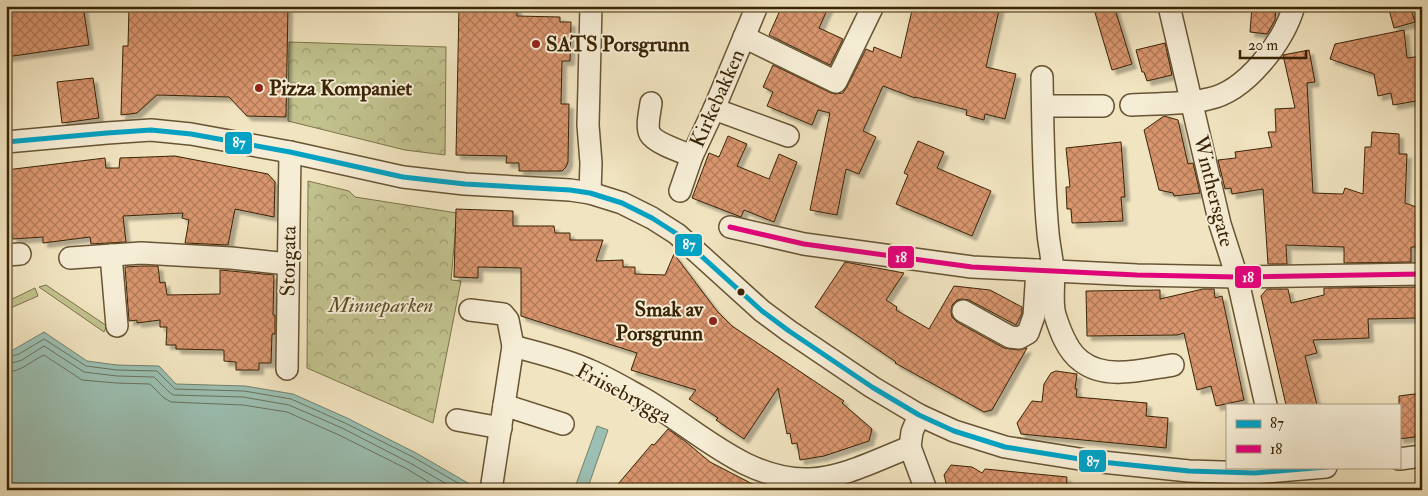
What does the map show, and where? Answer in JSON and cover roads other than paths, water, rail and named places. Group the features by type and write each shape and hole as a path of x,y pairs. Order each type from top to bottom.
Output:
{"street":[{"path":"590,193 591,163 588,125 591,6"},
{"name":"Kirkebakken","path":"680,191 692,156 757,6"},
{"path":"744,37 836,82 873,6"},
{"name":"Winthersgate","path":"1169,6 1220,224 1237,277 1266,404"},
{"path":"1131,105 1191,102 1209,99 1236,86 1252,73 1283,33 1290,20 1294,6"},
{"path":"963,311 1010,337 1019,338 1028,333 1034,316 1045,270 1048,234 1043,161 1042,77"},
{"path":"651,103 648,128 650,134 656,140 692,156"},
{"path":"1042,106 1103,106"},
{"path":"714,109 788,136"},
{"path":"6,142 151,130 191,134 290,152 403,177 465,184 570,190 590,193 622,203 652,218 677,234 762,311 782,326 872,387 919,415 954,431 991,444 1092,461 1189,471 1255,473 1302,468"},
{"name":"Storgata","path":"287,369 290,152"},
{"path":"730,227 804,244 972,267 1237,277 1422,274"},
{"path":"70,258 151,254 231,258 288,264"},
{"path":"111,255 117,326"},
{"path":"1045,270 1055,314 1064,338 1072,353 1082,362 1095,368 1127,372 1174,365"},
{"path":"470,310 503,314 508,320 513,346 491,490"},
{"name":"Friisebrygga","path":"513,346 544,354 597,374 642,397 710,443 750,467 769,475 808,485 840,475 910,448"},
{"path":"504,405 563,424"},
{"path":"919,415 912,432 910,448 926,490"},
{"path":"457,420 500,428"},
{"path":"1400,459 1422,456"}],"water":[{"path":"44,332 87,361 117,365 159,366 176,384 245,386 293,394 347,418 416,453 480,490 6,490 6,354"},
{"path":"597,426 608,430 587,490 574,490"}],"place":[{"name":"SATS Porsgrunn","path":"536,44"},
{"name":"Pizza Kompaniet","path":"259,88"},
{"name":"Smak av Porsgrunn","path":"713,321"}],"park label":[{"name":"Minneparken","path":"381,305"}]}
